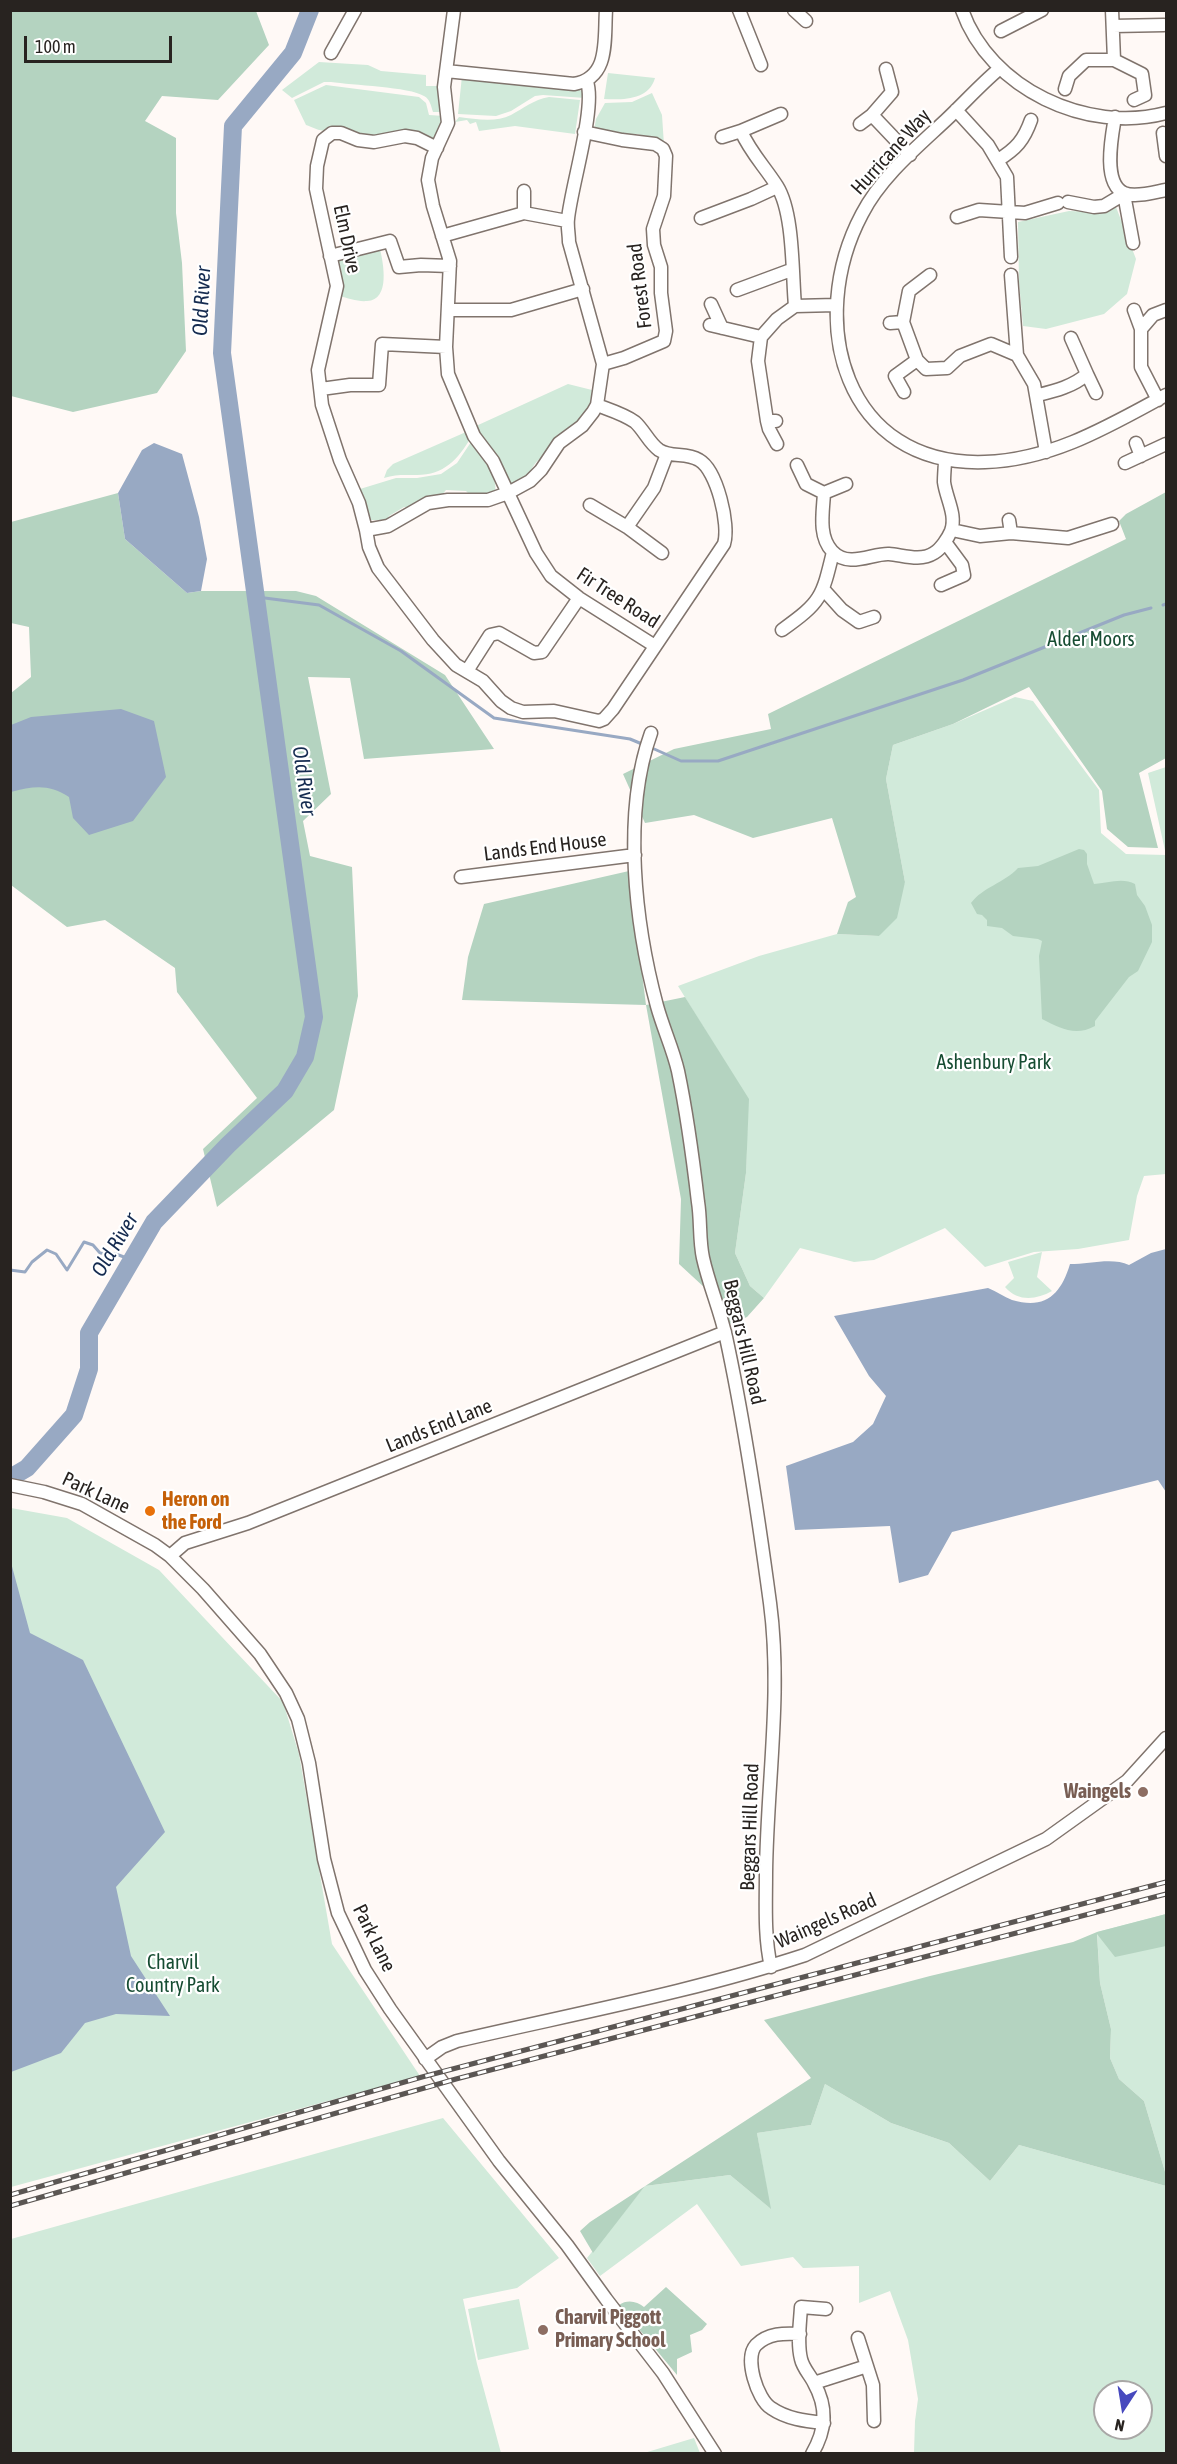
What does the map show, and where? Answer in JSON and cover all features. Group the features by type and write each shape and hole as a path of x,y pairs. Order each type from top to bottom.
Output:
{"street":[{"path":"331,53 356,10"},
{"path":"321,388 379,385 382,344 446,346 450,266 431,199 428,180 430,166 448,123 444,92 454,10"},
{"path":"446,70 574,84 587,82 597,72 602,61 606,10"},
{"path":"739,10 761,65"},
{"path":"794,10 806,21"},
{"path":"962,10 980,46 999,69 1019,85 1053,102 1092,114 1142,117 1167,113"},
{"path":"1001,31 1042,10"},
{"path":"1112,10 1114,60"},
{"path":"1113,26 1164,25"},
{"path":"1065,89 1069,76 1086,60 1114,60 1142,74 1145,95 1134,100"},
{"path":"860,124 892,92 886,69"},
{"name":"Hurricane Way","path":"999,69 910,154 880,187 861,215 842,261 836,305 840,354 852,387 880,424 902,441 923,452 945,459 968,462 998,461 1046,452 1087,436 1162,398"},
{"path":"366,530 388,526 428,503 448,500 488,500 508,493 536,476 559,443 588,419 597,405 603,364 569,242 567,221 584,132 590,89 587,82"},
{"path":"956,110 998,160 1007,177 1011,257"},
{"path":"722,137 781,114"},
{"path":"872,114 910,154"},
{"path":"1115,117 1110,150 1111,173 1117,187 1124,194 1132,243"},
{"path":"998,160 1015,150 1025,137 1030,120"},
{"path":"741,131 752,153 777,187 786,208 795,306"},
{"name":"Elm Drive","path":"437,148 417,138 405,136 374,142 358,140 337,132 325,137 321,145 315,183 337,286 318,370 322,405 340,460 358,502 369,547 385,578 448,657 467,671"},
{"name":"Forest Road","path":"584,132 655,144 663,149 666,156 664,196 653,229 654,245 661,267 661,302 666,331 664,341 603,364"},
{"path":"1162,133 1167,156"},
{"path":"701,218 754,204 777,187"},
{"path":"957,217 979,210 1025,213 1063,202 1094,207 1104,206 1124,194 1167,190"},
{"path":"524,213 525,191"},
{"path":"442,236 524,213 567,221"},
{"path":"330,256 390,241 399,267 450,266"},
{"path":"737,290 791,270"},
{"path":"930,275 909,291 897,322 917,360 927,369 947,368 960,356 990,344 1017,355"},
{"path":"1011,275 1017,355 1038,395 1046,452"},
{"path":"449,310 511,310 583,289"},
{"path":"711,304 726,333"},
{"path":"777,444 769,429 772,421 759,399 758,361 762,337 777,319 795,306 836,305"},
{"path":"1134,310 1141,329 1141,367 1162,398"},
{"path":"1141,329 1153,315 1167,310"},
{"path":"710,326 726,333 762,337"},
{"path":"1071,338 1096,393"},
{"name":"Fir Tree Road","path":"446,346 448,374 474,436 493,461 545,567 556,581 579,598 655,646 613,709 599,721 554,711 523,712 511,708 501,701 489,685 467,671"},
{"path":"904,392 891,371 917,360"},
{"path":"1038,395 1059,390 1081,380 1088,374"},
{"path":"597,405 636,423 657,448 667,454 696,458 709,470 724,514 727,531 724,544 655,646"},
{"path":"1136,443 1141,456"},
{"path":"1125,463 1167,444"},
{"path":"627,527 654,488 667,454"},
{"path":"824,493 822,535 833,552 846,558 864,560 887,554 914,558 934,554 952,530 952,512 944,482 945,459"},
{"path":"797,465 806,484 824,493 846,484"},
{"path":"590,505 627,527 662,552"},
{"path":"1009,520 1011,533"},
{"path":"952,530 980,536 1011,533 1068,538 1112,524"},
{"path":"941,585 967,578 962,565 945,542"},
{"path":"782,630 811,610 824,590 833,552"},
{"path":"824,590 842,609 859,622 874,617"},
{"path":"467,671 490,635 494,633 499,633 534,653 542,652 579,598"},
{"name":"Beggars Hill Road","path":"651,733 640,777 635,855 638,919 657,1006 678,1069 699,1205 702,1256 725,1332 753,1479 774,1631 775,1692 766,1825 766,1946 771,1967"},
{"name":"Lands End House","path":"461,877 635,855"},
{"name":"Lands End Lane","path":"170,1556 185,1543 248,1523 725,1332"},
{"name":"Park Lane","path":"10,1485 44,1491 82,1504 155,1545 170,1556 232,1620 260,1654 286,1692 305,1739 324,1859 338,1913 365,1970 425,2059 469,2116 499,2161 567,2245 663,2373 715,2454"},
{"name":"Waingels Road","path":"425,2059 442,2047 457,2041 771,1967 806,1955 1046,1839 1127,1781 1167,1738"},
{"path":"812,2454 820,2440 824,2423 823,2404 801,2360 801,2307 825,2309"},
{"path":"800,2334 780,2333 758,2344 754,2348 752,2358 754,2380 758,2391 769,2407 799,2420 824,2423"},
{"path":"858,2338 873,2385 874,2421"},
{"path":"814,2383 867,2366"}],"green space":[{"path":"10,11 256,11 269,45 218,100 162,96 145,121 176,138 176,213 182,263 186,351 157,393 73,412 11,396"},
{"path":"319,62 368,65 381,71 426,75 426,86 437,86 440,80 444,112 433,112 429,101 424,96 394,88 324,82 292,98 282,90"},
{"path":"608,73 655,78 652,85 641,95 627,99 604,99"},
{"path":"462,76 576,88 583,92 585,98 535,96 511,111 496,116 458,114"},
{"path":"326,85 419,97 426,103 429,115 444,116 444,122 434,141 406,129 363,138 351,130 318,130 306,125 294,100"},
{"path":"652,93 662,115 664,145 638,134 594,130 596,119 605,103 632,102"},
{"path":"549,97 580,100 575,134 515,126 479,131 476,122 470,124 467,120 455,122 459,117 499,119 533,102"},
{"path":"1116,207 1136,259 1127,294 1104,314 1046,329 1023,326 1019,282 1018,222 1069,211 1095,212"},
{"path":"380,249 384,280 380,294 375,299 367,301 339,296 337,263 339,260"},
{"path":"568,384 592,390 589,410 536,462 528,477 509,484 476,426"},
{"path":"466,432 470,439 455,459 442,469 427,474 384,478 387,470 393,464"},
{"path":"471,442 492,473 495,493 471,496 466,491 446,490 441,496 409,508 404,507 389,516 387,520 380,522 370,520 360,489 396,478 417,478 441,474 457,463"},
{"name":"Alder Moors","path":"1166,492 1166,758 1139,773 1158,848 1128,847 1107,829 1102,791 1029,687 953,724 893,745 886,779 905,882 897,918 879,936 837,934 848,902 856,897 832,818 753,838 694,815 645,823 623,774 674,749 771,729 768,714 1126,539 1119,521 1126,514"},
{"path":"118,493 125,539 187,593 296,591 316,596 445,675 494,749 364,759 350,678 308,677 331,794 303,821 310,856 352,867 358,996 334,1110 217,1207 203,1149 257,1098 177,992 175,968 105,920 67,927 11,885 11,693 31,677 29,627 11,623 11,522"},
{"name":"Ashenbury Park","path":"1015,697 1033,701 1099,790 1101,833 1126,854 1166,855 1166,1174 1144,1176 1137,1196 1129,1240 1078,1249 1034,1252 985,1267 945,1228 874,1260 854,1262 800,1248 764,1298 750,1286 735,1253 746,1173 748,1099 678,986 759,956 837,934 879,936 905,882 886,779 893,745 953,724"},
{"path":"1166,767 1166,855 1148,773"},
{"path":"1079,849 1084,850 1087,854 1087,864 1094,884 1120,881 1135,884 1137,895 1145,906 1152,925 1152,942 1138,971 1129,977 1095,1021 1095,1026 1074,1031 1042,1019 1039,956 1042,941 1013,936 1002,928 987,926 987,920 977,914 971,903 981,893 1018,868 1038,866"},
{"path":"629,871 646,1005 462,1000 468,957 484,904"},
{"path":"685,997 749,1099 746,1173 735,1253 750,1286 764,1298 747,1317 717,1329 705,1288 679,1264 681,1199 646,1005"},
{"path":"1042,1252 1037,1277 1052,1291 1034,1298 1021,1297 1010,1292 1005,1287 1014,1278 1008,1262"},
{"name":"Charvil Country Park","path":"11,1508 67,1518 159,1570 283,1702 299,1754 332,1944 420,2076 11,2187"},
{"path":"1166,1914 1166,2175 1144,2101 1119,2079 1110,2058 1111,2029 1100,1983 1097,1932"},
{"path":"1166,1914 1166,1946 1115,1957 1097,1934 1100,1983 1111,2029 1110,2058 1119,2079 1144,2101 1166,2175 1166,2186 1019,2145 990,2181 949,2143 891,2123 825,2084 811,2125 757,2133 771,2209 730,2175 645,2186 811,2078 764,2020 930,1976 1073,1942 1097,1932"},
{"path":"825,2084 891,2123 949,2143 990,2181 1019,2145 1166,2186 1166,2453 914,2453 918,2399 908,2340 890,2291 859,2303 859,2266 803,2268 793,2257 741,2266 697,2204 600,2276 587,2258 645,2186 730,2175 770,2208 757,2133 811,2125"},
{"path":"443,2118 559,2258 517,2288 463,2299 477,2364 501,2453 11,2453 11,2239"},
{"path":"645,2186 593,2253 580,2231"},
{"path":"666,2287 707,2324 702,2330 690,2335 692,2352 677,2359 677,2375 619,2305 632,2302 644,2307"},
{"path":"519,2299 529,2349 478,2360 468,2309"},
{"path":"694,2438 700,2453 644,2453"}],"water":[{"path":"154,443 182,454 199,517 207,559 201,591 187,593 125,539 118,493 142,450"},
{"path":"121,709 154,721 166,777 133,821 89,835 73,818 69,797 62,793 41,787 11,792 11,725 31,717"},
{"path":"1166,1249 1166,1492 1158,1480 952,1532 928,1575 899,1583 890,1526 795,1530 786,1466 853,1442 873,1424 886,1396 869,1376 834,1316 988,1288 1012,1300 1034,1303 1043,1301 1057,1291 1070,1264 1116,1261 1129,1265 1151,1253"},
{"name":"Charvil Country Park","path":"10,1559 30,1633 83,1660 165,1832 116,1887 131,1956 170,2016 116,2014 85,2023 61,2053 11,2072"}],"waterway":[{"name":"Old River","path":"10,1478 27,1468 74,1415 89,1369 89,1333 154,1222 228,1145 285,1091 305,1057 314,1017 222,353 233,126 293,53 310,10"},
{"path":"257,597 319,605 401,651 494,718 630,739 642,744"},
{"path":"652,748 681,761 718,761 963,680 1124,615 1151,608"},
{"path":"10,1270 25,1272 32,1262 47,1250 56,1254 67,1270 84,1242 93,1245 100,1253 116,1254 132,1260"}],"railway":[{"path":"10,2195 422,2077 1166,1882"},
{"path":"10,2206 456,2079 1166,1894"}],"place":[{"name":"Heron on the Ford","path":"150,1511"},
{"name":"Waingels","path":"1143,1792"},
{"name":"Charvil Piggott Primary School","path":"543,2330"}]}
